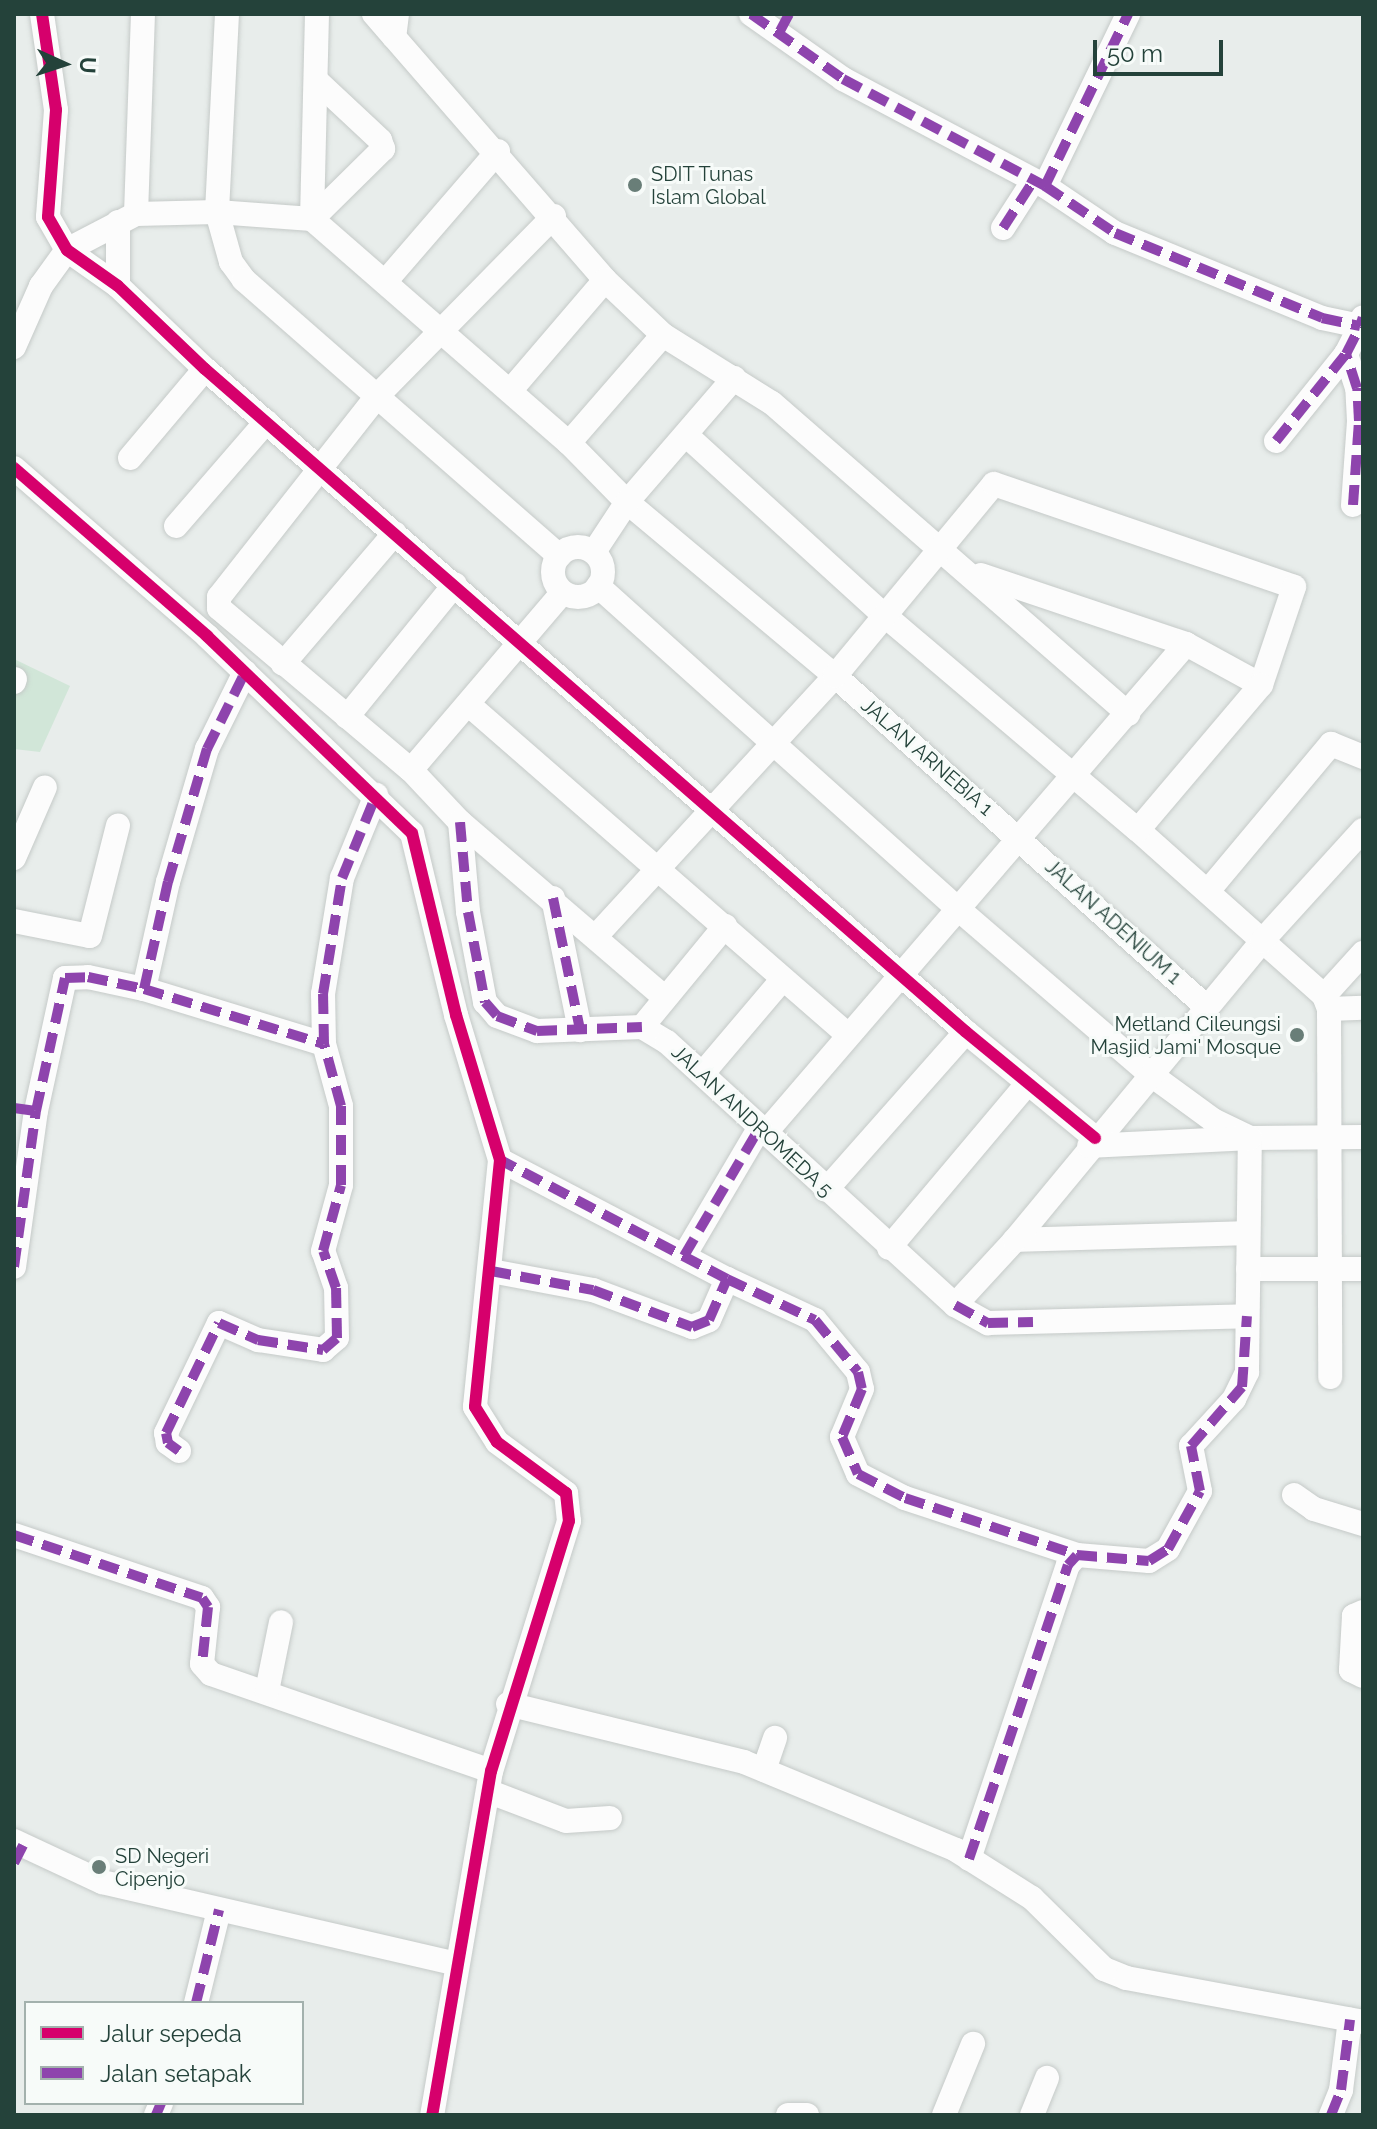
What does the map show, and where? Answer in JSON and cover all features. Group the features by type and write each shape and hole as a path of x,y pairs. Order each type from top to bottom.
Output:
{"street":[{"path":"42,14 56,110 48,217 67,250 118,286 205,369 712,807 1092,1142 1363,1137"},
{"path":"118,286 127,218 143,14"},
{"path":"227,14 217,212 222,242 244,280 559,556"},
{"path":"312,219 318,82 317,14"},
{"path":"374,14 395,25 605,280 663,335 772,403 971,572 1129,714"},
{"path":"751,14 784,23 843,79 1038,184 1115,233 1173,261 1322,318 1361,322 1346,354 1276,441"},
{"path":"1003,228 1038,184 1128,14"},
{"path":"14,347 41,286 67,250 127,218 217,212 312,219 383,149 380,140 318,82"},
{"path":"385,282 498,151"},
{"path":"554,216 378,395 219,597 221,613 411,770 460,822 597,935 665,998"},
{"name":"JALAN ARNEBIA 1","path":"312,219 440,334 569,443 627,502 835,676 1019,838"},
{"path":"510,391 605,280"},
{"path":"569,443 663,335"},
{"path":"1346,354 1357,388 1359,421 1353,505"},
{"path":"130,458 205,369"},
{"path":"594,552 627,502 734,378"},
{"path":"176,526 266,422"},
{"path":"686,435 883,614 1208,891 1326,1003 1363,1008"},
{"path":"14,468 245,672 376,795 417,842 456,1015 500,1160 475,1407 497,1442 566,1493 569,1508 508,1704 490,1782 432,2115"},
{"path":"597,935 835,676 939,547 991,486 998,484 1287,582 1295,595 1261,685 1138,830"},
{"path":"283,664 395,533"},
{"path":"575,547 594,552 603,568 598,586 582,596 563,592 553,575 559,556 575,547"},
{"path":"971,572 1186,644 1261,685"},
{"path":"347,717 455,584"},
{"path":"598,586 776,742 957,908 1150,1074 1213,1120 1250,1138"},
{"path":"411,770 563,592"},
{"path":"684,1256 763,1130 1074,778 1186,644"},
{"path":"144,989 168,882 207,749 245,672"},
{"path":"468,704 848,1035"},
{"path":"1208,891 1331,744 1363,757"},
{"path":"14,858 45,787"},
{"path":"179,1451 168,1443 166,1433 219,1323 258,1340 323,1350 337,1338 336,1288 323,1251 341,1185 341,1106 324,1044 323,994 342,878 376,795"},
{"path":"460,822 468,912 485,1002 515,1026 580,1030 642,1027 725,926"},
{"path":"14,921 90,936 118,825"},
{"path":"955,1305 1015,1240 1206,1006 1363,830"},
{"name":"JALAN ADENIUM 1","path":"1019,838 1206,1006"},
{"path":"553,898 580,1030"},
{"path":"1330,1377 1326,1003 1363,953"},
{"path":"14,1267 25,1110 65,978 144,989 324,1044"},
{"path":"703,1073 782,980"},
{"name":"JALAN ANDROMEDA 5","path":"642,1027 703,1073 826,1190 955,1305 988,1323 1247,1316"},
{"path":"826,1190 966,1032"},
{"path":"889,1248 1028,1083"},
{"path":"500,1160 727,1279 815,1320 858,1372 862,1389 842,1437 858,1474 905,1498 1077,1555 1149,1561 1168,1549 1200,1491 1191,1446 1242,1387 1247,1316 1250,1138"},
{"path":"1015,1240 1248,1233"},
{"path":"1248,1269 1363,1269"},
{"path":"491,1271 593,1290 692,1327 709,1320 727,1279"},
{"path":"1294,1495 1314,1509 1363,1524"},
{"path":"14,1535 202,1598 208,1607 202,1664 211,1674 267,1691 490,1782 566,1821 610,1818"},
{"path":"969,1859 1068,1565 1077,1555"},
{"path":"1363,1612 1354,1616 1351,1670 1363,1676"},
{"path":"267,1691 281,1622"},
{"path":"508,1704 636,1732 764,1770 969,1859 1032,1898 1104,1969 1126,1978 1356,2021 1341,2090 1331,2115"},
{"path":"764,1770 775,1738"},
{"path":"17,1850 102,1882 457,1964"},
{"path":"196,2001 219,1910"},
{"path":"944,2115 973,2044"},
{"path":"1032,2115 1047,2078"},
{"path":"788,2115 807,2115"}],"green space":[{"path":"14,659 70,686 40,752 14,749"}],"marked path":[{"path":"751,14 843,79 1045,186 1115,233 1322,318 1360,326 1363,317"},
{"path":"780,31 789,14"},
{"path":"1045,186 1128,14"},
{"path":"1003,228 1032,183"},
{"path":"1353,505 1359,421 1357,388 1346,354 1360,326"},
{"path":"1276,441 1346,354"},
{"path":"144,989 168,882 207,749 245,672"},
{"path":"179,1451 168,1443 166,1433 219,1323 258,1340 323,1350 337,1338 336,1288 323,1251 341,1185 341,1106 324,1044 323,994 342,878 376,795"},
{"path":"460,822 468,912 485,1002 497,1016 537,1031 642,1027"},
{"path":"553,898 580,1030"},
{"path":"14,1267 36,1111 65,978 88,977 144,989 324,1044"},
{"path":"14,1108 36,1111"},
{"path":"684,1256 760,1127"},
{"path":"491,1271 593,1290 692,1327 709,1320 727,1279 500,1160"},
{"path":"727,1279 815,1320 858,1372 862,1389 842,1437 858,1474 905,1498 1077,1555"},
{"path":"955,1305 988,1323 1033,1322"},
{"path":"969,1859 1068,1565 1077,1555 1149,1561 1168,1549 1200,1491 1191,1446 1242,1387 1247,1316"},
{"path":"14,1535 202,1598 208,1607 202,1664"},
{"path":"14,1863 23,1845"},
{"path":"196,2001 219,1910"},
{"path":"1331,2115 1341,2090 1350,2020"},
{"path":"156,2115 160,2105"}],"cycle path":[{"path":"42,14 56,110 48,217 67,250 118,286 205,369 966,1032 1095,1138"},
{"path":"14,468 207,636 412,833 456,1015 500,1160 475,1407 497,1442 566,1493 569,1521 491,1771 432,2115"}],"place":[{"name":"SDIT Tunas Islam Global","path":"635,185"},
{"name":"Metland Cileungsi Masjid Jami' Mosque","path":"1297,1035"},
{"name":"SD Negeri Cipenjo","path":"99,1867"}]}
